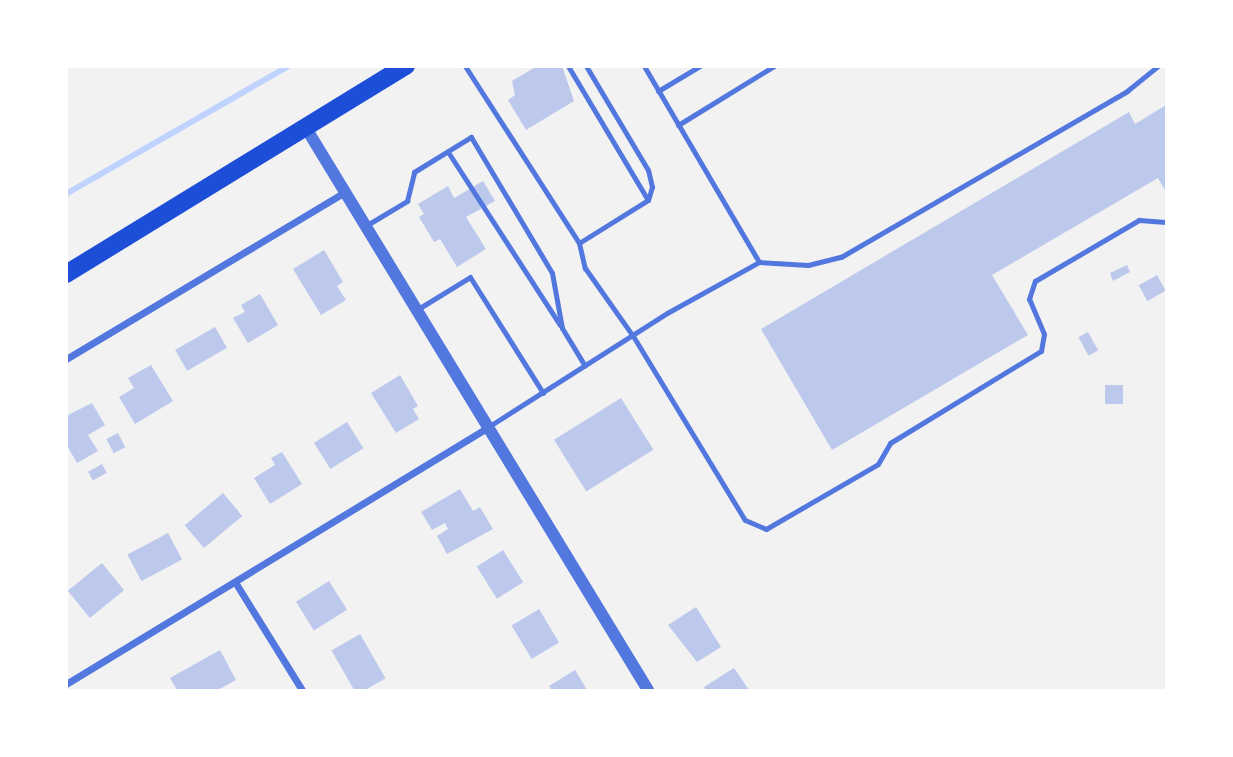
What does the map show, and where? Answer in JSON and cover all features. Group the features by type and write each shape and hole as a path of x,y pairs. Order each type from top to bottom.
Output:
{"highway":[{"path":"66,274 406,66"}],"street":[{"path":"306,128 347,191 648,691"},
{"path":"66,359 347,191"},
{"path":"66,684 488,426"},
{"path":"235,582 302,691"}],"lane":[{"path":"465,66 579,243 585,268 633,336 745,520 766,529 878,464 890,443 1041,351 1044,334 1029,299 1035,281 1139,220 1167,222"},
{"path":"568,66 648,200"},
{"path":"579,243 648,200 652,187 648,170 586,66"},
{"path":"644,66 759,262"},
{"path":"658,91 700,66"},
{"path":"678,125 774,66"},
{"path":"488,426 759,262 808,265 841,257 1126,91 1158,66"},
{"path":"367,225 407,201 414,172 471,137 552,273 562,328"},
{"path":"448,152 530,285 562,328 585,366"},
{"path":"418,309 470,277 543,393"}],"building":[{"path":"537,66 562,66 574,101 526,130 508,100 515,95 512,81"},
{"path":"1166,105 1166,192 1158,178 992,275 1028,335 832,450 761,329 1129,112 1135,124"},
{"path":"483,181 495,201 466,217 486,249 457,267 440,239 434,242 419,217 424,214 418,204 448,186 454,198"},
{"path":"324,250 343,282 337,286 346,300 321,315 293,269"},
{"path":"1127,265 1130,272 1113,281 1110,273"},
{"path":"1157,275 1166,291 1147,301 1139,285"},
{"path":"260,294 278,325 248,343 233,318 245,312 241,305"},
{"path":"215,327 227,348 187,371 175,350"},
{"path":"1088,332 1098,350 1089,356 1078,337"},
{"path":"151,365 173,401 135,424 119,397 134,388 128,378"},
{"path":"400,375 418,406 413,409 419,419 396,433 371,393"},
{"path":"1105,385 1123,385 1123,404 1105,404"},
{"path":"621,398 653,450 586,492 554,440"},
{"path":"92,403 105,425 88,435 98,451 77,463 66,444 66,416"},
{"path":"347,422 363,448 330,469 314,443"},
{"path":"118,433 125,447 114,453 106,439"},
{"path":"282,452 302,484 270,504 254,478 275,465 271,458"},
{"path":"102,464 107,473 93,481 88,472"},
{"path":"460,489 473,511 480,507 493,529 447,554 437,536 448,529 445,523 432,530 421,512"},
{"path":"223,493 242,516 204,548 185,525"},
{"path":"168,533 182,559 141,581 127,555"},
{"path":"503,550 523,582 497,599 477,566"},
{"path":"102,563 124,590 90,618 68,591"},
{"path":"329,581 347,610 314,631 296,602"},
{"path":"696,607 721,647 697,662 668,625"},
{"path":"539,609 559,642 532,659 512,625"},
{"path":"360,634 386,678 365,690 354,690 331,650"},
{"path":"220,650 236,680 218,690 177,690 170,678"},
{"path":"734,668 749,690 706,690 704,687"},
{"path":"575,670 587,690 552,690 549,686"}],"waterway":[{"path":"66,194 289,66"}]}
